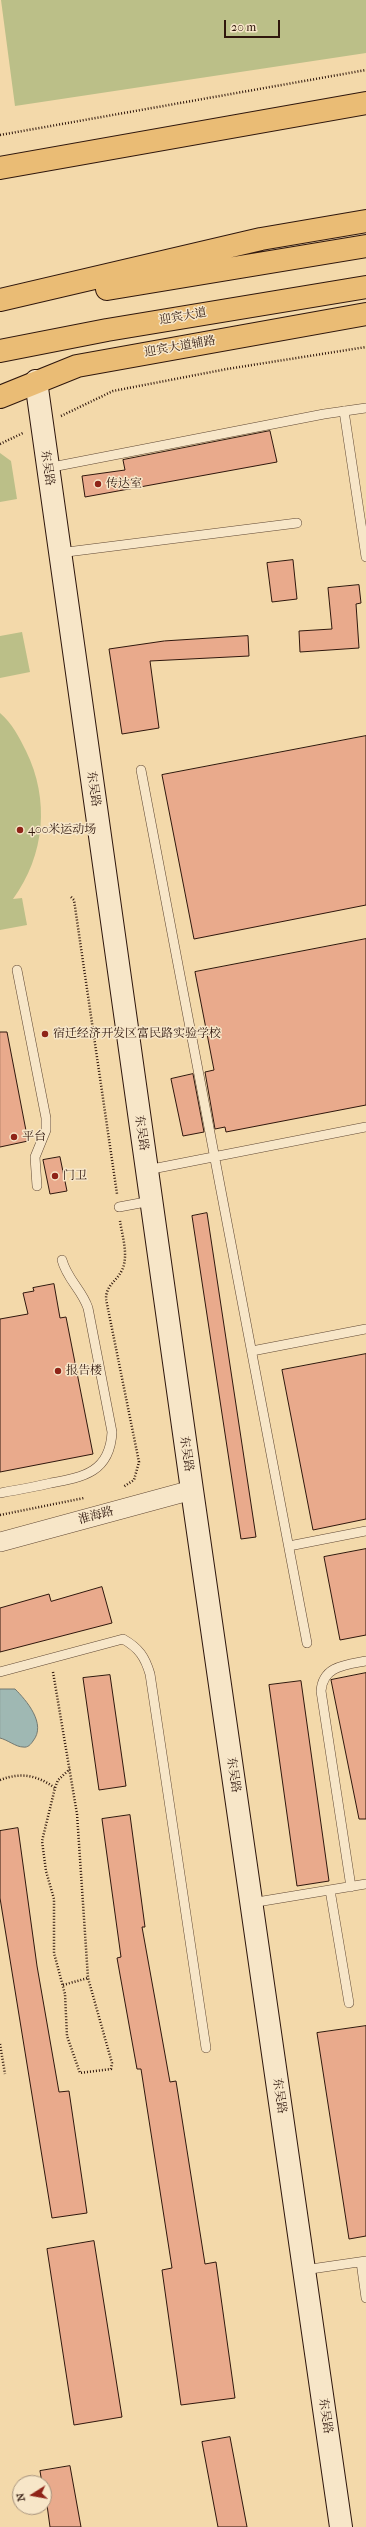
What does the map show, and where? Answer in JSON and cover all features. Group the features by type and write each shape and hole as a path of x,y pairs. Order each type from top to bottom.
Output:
{"main road":[{"path":"0,168 366,103"},
{"path":"0,300 261,239 366,221"},
{"path":"0,306 366,246"},
{"name":"迎宾大道","path":"0,351 108,330 366,287"},
{"name":"迎宾大道辅路","path":"0,397 36,381 77,366 366,314"}],"street":[{"name":"东吴路","path":"36,381 146,1170 341,2527"},
{"name":"淮海路","path":"0,1542 192,1490"}],"lane":[{"path":"47,468 366,408"},
{"path":"344,411 366,556"},
{"path":"59,553 297,523"},
{"path":"141,770 307,1643"},
{"path":"17,970 46,1118 46,1130 35,1157 37,1186"},
{"path":"146,1170 366,1127"},
{"path":"118,1207 151,1201"},
{"path":"0,1493 80,1478 101,1464 110,1450 112,1432 88,1308 85,1299 65,1271 62,1260"},
{"path":"252,1351 366,1329"},
{"path":"289,1546 366,1532"},
{"path":"0,1672 123,1639 137,1646 146,1659 150,1674 206,2048"},
{"path":"351,1886 321,1691 322,1680 329,1672 338,1667 366,1661"},
{"path":"251,1902 366,1884"},
{"path":"330,1890 349,2003"},
{"path":"304,2270 363,2261 366,2298"}],"path":[{"path":"0,134 366,70"},
{"path":"0,444 113,392 227,369 366,347"},
{"path":"71,897 74,900 76,908 125,1259 122,1271 106,1292 106,1299 139,1462 134,1480 130,1485 116,1491"},
{"path":"0,1515 89,1497"},
{"path":"52,1658 54,1692 70,1769 77,1814 88,1978 112,2063 111,2069 80,2073 67,2036 63,1985 54,1953 54,1899 46,1871 42,1841 58,1780 70,1769"},
{"path":"0,1780 18,1774 32,1776 44,1780 55,1788"},
{"path":"63,1985 88,1978"},
{"path":"0,2044 5,2074"}],"green space":[{"path":"1,0 366,0 366,53 15,106"},
{"path":"0,453 11,461 17,499 0,502"},
{"path":"22,632 30,672 0,678 0,636"},
{"name":"400米运动场","path":"0,713 12,726 26,751 34,770 39,789 41,808 38,846 24,882 13,899 22,898 27,925 0,930"}],"water":[{"path":"0,1689 15,1689 33,1713 38,1727 37,1734 28,1746 20,1747 0,1738"}],"building":[{"path":"270,431 277,462 85,497 82,476 125,470 123,460"},
{"path":"293,560 297,599 272,602 267,563"},
{"path":"359,585 361,603 356,604 359,648 300,652 299,631 332,629 328,588"},
{"path":"248,636 249,656 150,661 159,728 122,734 109,649 164,641"},
{"path":"366,736 366,905 194,939 162,775"},
{"path":"366,939 366,1105 226,1132 225,1127 215,1129 205,1072 214,1070 195,972"},
{"path":"0,1032 7,1032 28,1141 0,1147"},
{"path":"193,1074 204,1132 183,1136 171,1079"},
{"name":"门卫","path":"60,1157 67,1191 50,1194 43,1160"},
{"path":"207,1213 256,1537 241,1539 192,1216"},
{"name":"报告楼","path":"54,1284 60,1318 66,1317 93,1454 0,1472 0,1319 28,1314 23,1293 34,1291 33,1288"},
{"path":"366,1354 366,1519 313,1530 282,1370"},
{"path":"366,1549 366,1635 340,1640 324,1557"},
{"path":"102,1587 112,1623 0,1652 0,1608 49,1594 51,1601"},
{"path":"366,1673 366,1819 359,1819 331,1680"},
{"path":"110,1675 126,1786 99,1790 83,1678"},
{"path":"301,1681 329,1881 297,1886 269,1685"},
{"path":"130,1815 145,1927 142,1927 170,2082 176,2081 205,2264 216,2262 235,2398 181,2405 162,2270 172,2268 141,2069 137,2069 117,1958 121,1957 102,1819"},
{"path":"18,1828 37,1966 59,2092 69,2091 87,2213 52,2218 0,1898 0,1831"},
{"path":"366,2026 366,2236 349,2239 317,2033"},
{"path":"94,2241 122,2417 74,2425 47,2249"},
{"path":"230,2437 247,2527 218,2527 202,2442"},
{"path":"70,2466 81,2527 50,2527 48,2515 52,2515 52,2475 41,2475 40,2471"}],"place":[{"name":"传达室","path":"98,484"},
{"name":"400米运动场","path":"20,830"},
{"name":"宿迁经济开发区富民路实验学校","path":"45,1034"},
{"name":"平台","path":"14,1137"},
{"name":"门卫","path":"55,1176"},
{"name":"报告楼","path":"58,1371"}]}
